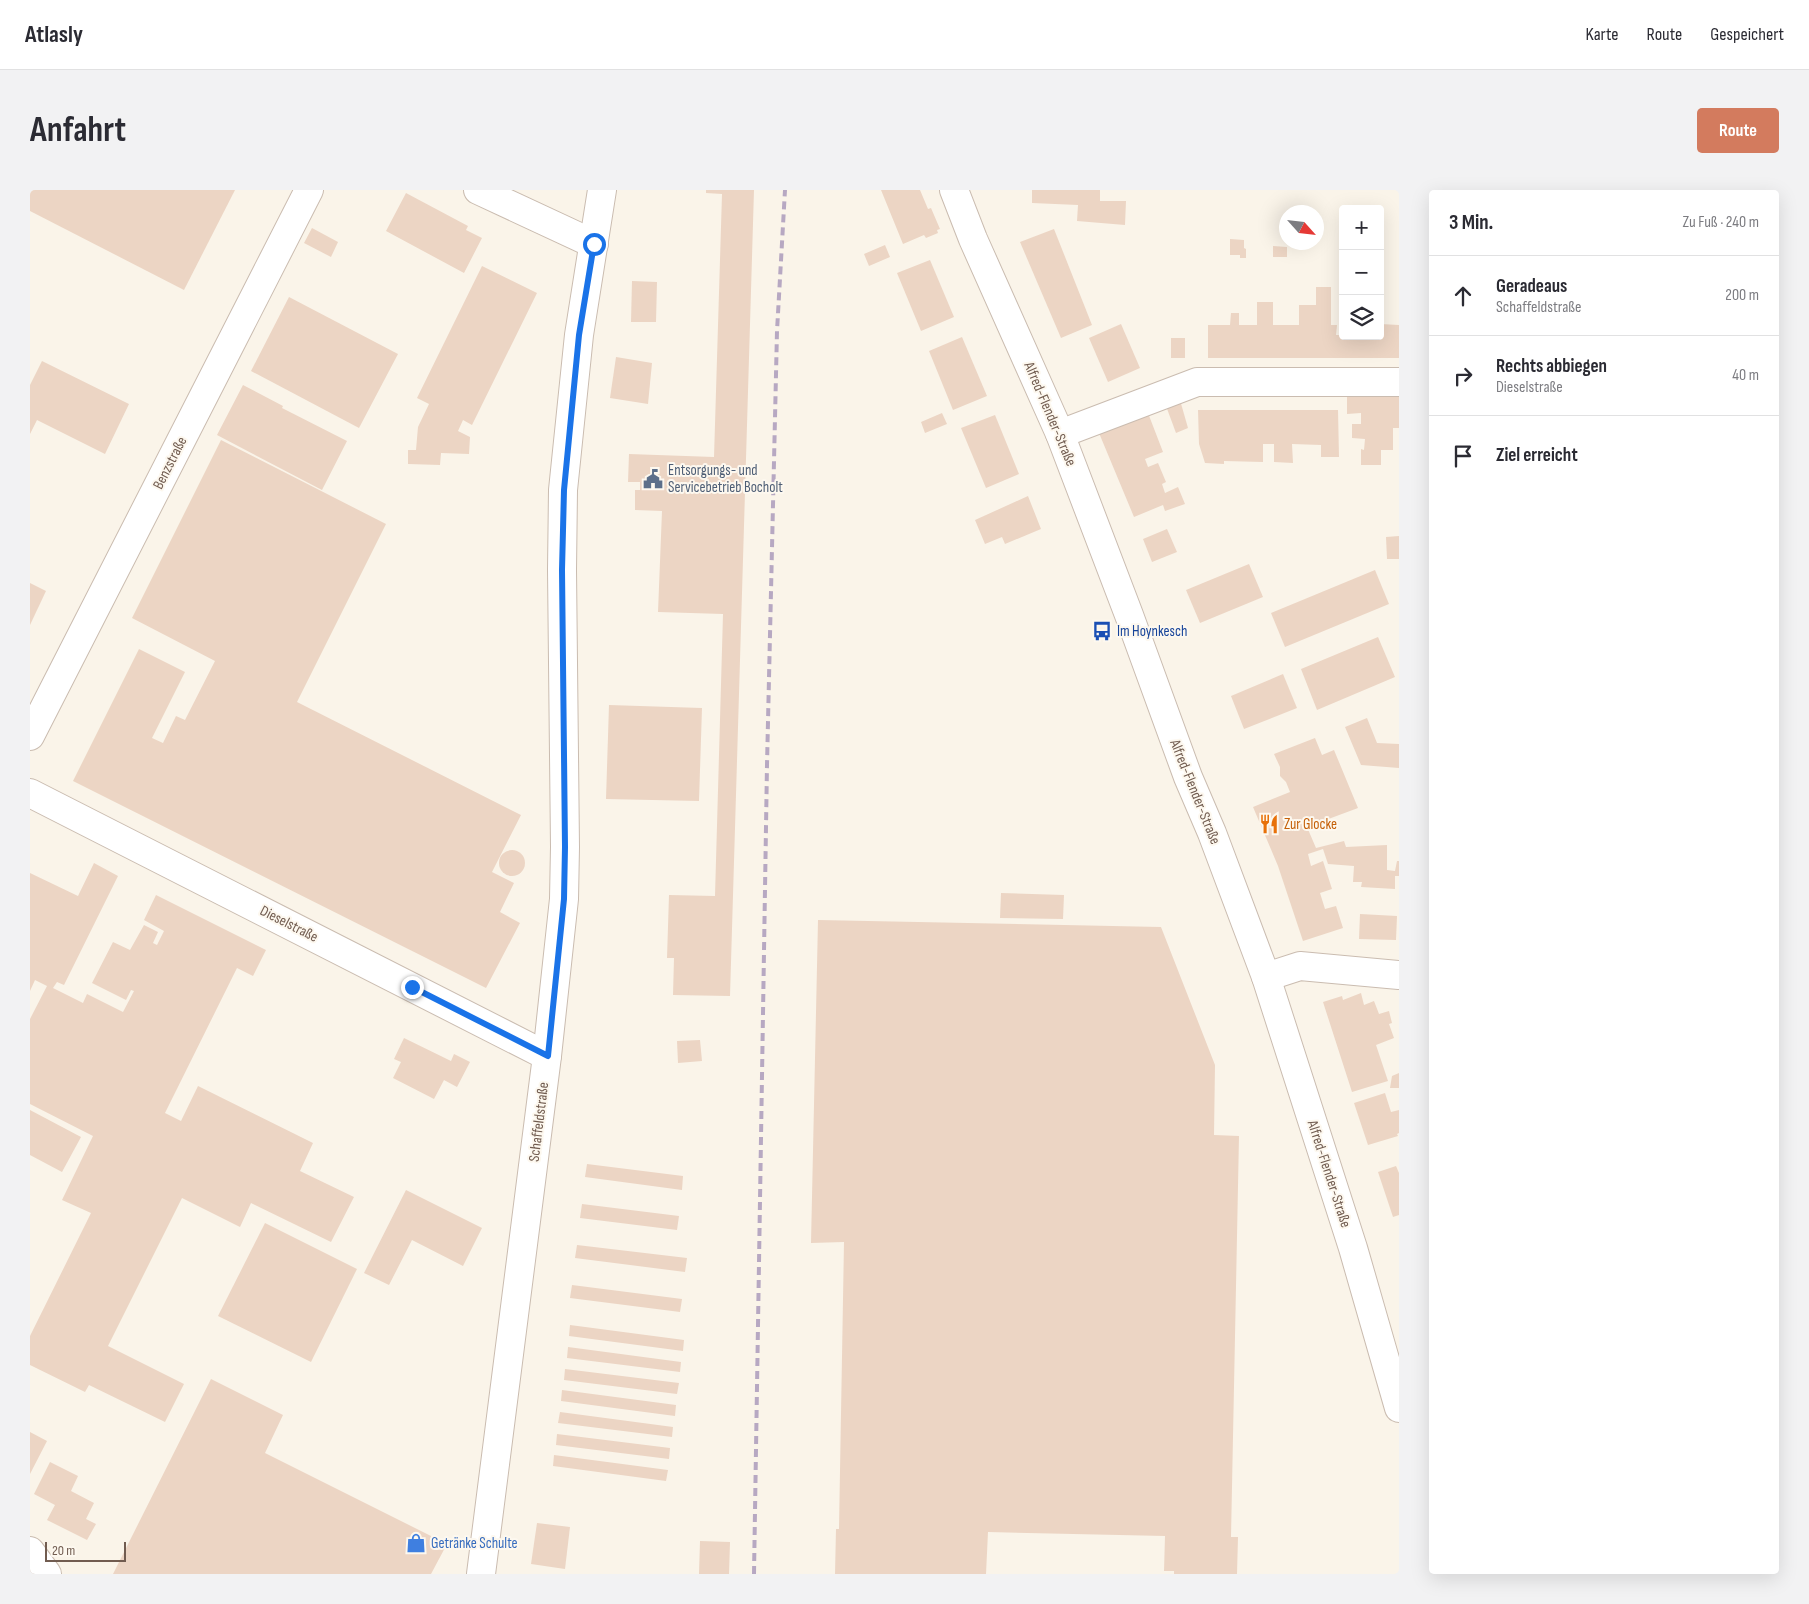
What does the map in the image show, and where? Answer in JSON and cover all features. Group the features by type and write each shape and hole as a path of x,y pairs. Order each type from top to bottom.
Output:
{"street":[{"name":"Benzstraße","path":"30,736 309,190"},
{"path":"478,190 594,244"},
{"name":"Schaffeldstraße","path":"480,1574 548,1056 564,899 562,570 564,490 579,335 602,190"},
{"name":"Alfred-Flender-Straße","path":"954,190 973,239 1060,434 1188,777 1212,833 1266,977 1353,1248 1399,1408"},
{"path":"1060,434 1197,382 1399,382"},
{"name":"Dieselstraße","path":"30,793 548,1056"},
{"path":"1266,977 1300,966 1399,975"},
{"path":"30,1551 47,1574"}],"building":[{"path":"30,190 235,190 184,290 30,211"},
{"path":"706,190 754,190 730,996 673,995 674,958 667,958 669,895 715,896 723,614 658,612 662,511 635,510 635,490 640,490 640,482 628,482 629,454 714,457 722,194 706,193"},
{"path":"881,190 920,190 928,209 931,208 940,229 937,230 938,233 926,238 924,235 903,244"},
{"path":"1032,190 1100,190 1100,201 1126,201 1125,225 1077,221 1078,205 1032,203"},
{"path":"406,193 468,226 466,230 482,238 464,273 386,231"},
{"path":"312,228 338,242 331,257 304,243"},
{"path":"1054,229 1092,325 1061,338 1020,242"},
{"path":"1230,239 1244,240 1246,258 1240,258 1240,255 1230,255"},
{"path":"885,245 890,257 869,266 864,254"},
{"path":"1273,246 1279,246 1279,250 1287,250 1287,257 1273,257"},
{"path":"930,260 954,317 921,331 897,273"},
{"path":"482,266 537,293 472,425 463,420 458,431 470,437 469,454 441,453 440,465 408,464 408,450 416,450 418,427 429,404 417,398"},
{"path":"632,281 657,282 656,322 631,322"},
{"path":"1316,287 1331,287 1331,325 1337,325 1336,335 1339,335 1339,340 1384,340 1384,324 1399,325 1399,358 1208,358 1208,325 1230,325 1231,313 1239,313 1239,325 1257,325 1257,302 1273,302 1273,325 1299,325 1299,305 1316,305"},
{"path":"289,297 398,354 359,428 251,371"},
{"path":"1121,324 1140,368 1108,382 1089,338"},
{"path":"962,337 987,396 953,410 929,351"},
{"path":"1171,338 1185,338 1185,358 1171,358"},
{"path":"616,357 652,363 648,404 610,398"},
{"path":"42,361 129,404 105,454 37,420 30,434 30,385"},
{"path":"243,385 283,406 282,408 347,441 322,490 217,435"},
{"path":"1347,395 1399,395 1399,428 1393,428 1393,450 1381,450 1381,465 1361,465 1361,449 1364,450 1365,439 1352,438 1352,424 1361,424 1361,413 1347,414"},
{"path":"1180,400 1188,428 1176,433 1166,406"},
{"path":"1198,410 1338,410 1339,457 1321,457 1321,445 1292,444 1293,463 1274,462 1274,444 1263,444 1263,462 1224,461 1224,464 1205,463 1199,444"},
{"path":"942,413 947,424 925,433 921,422"},
{"path":"1148,413 1163,452 1145,459 1148,467 1158,463 1166,482 1162,484 1165,493 1178,487 1185,504 1165,511 1163,505 1134,517 1099,433"},
{"path":"995,415 1019,474 986,488 961,428"},
{"path":"221,440 386,524 297,702 521,815 492,872 514,883 500,912 520,923 486,988 73,781 139,649 185,672 152,738 163,743 176,716 185,720 215,661 132,618"},
{"path":"1028,496 1041,529 1005,544 1002,537 985,544 975,520"},
{"path":"1167,529 1177,552 1152,562 1143,539"},
{"path":"1399,536 1399,559 1387,559 1386,537"},
{"path":"1249,564 1263,597 1200,623 1186,590"},
{"path":"1375,570 1389,604 1285,647 1271,613"},
{"path":"30,583 46,591 30,625"},
{"path":"1378,637 1395,677 1317,710 1301,669"},
{"path":"1283,674 1297,708 1244,729 1231,696"},
{"path":"609,705 702,708 699,801 606,799"},
{"path":"1367,718 1377,743 1399,744 1399,768 1361,765 1345,727"},
{"path":"1315,738 1322,755 1334,750 1358,808 1307,827 1316,848 1344,841 1346,847 1387,845 1387,870 1395,871 1397,861 1399,861 1399,876 1395,876 1395,889 1361,887 1362,882 1353,882 1354,866 1328,864 1323,849 1308,854 1311,866 1323,861 1332,889 1320,893 1325,909 1336,906 1343,928 1303,941 1278,866 1253,807 1290,792 1286,782 1280,776 1280,767 1274,754"},
{"path":"512,850 521,854 525,863 521,872 512,876 503,872 499,863 503,854"},
{"path":"94,863 118,876 64,985 57,982 53,988 83,1003 87,994 123,1012 134,991 131,990 126,1000 92,983 113,942 130,950 144,925 158,932 153,943 157,945 164,931 144,920 156,895 266,950 253,976 237,968 165,1113 181,1121 198,1086 313,1143 300,1171 354,1197 331,1242 251,1203 240,1227 182,1198 108,1346 184,1384 165,1422 89,1385 85,1392 30,1365 30,1336 91,1213 62,1200 93,1136 30,1104 30,1019 47,986 35,980 30,991 30,873 78,896"},
{"path":"1001,893 1064,895 1063,919 1000,918"},
{"path":"1360,914 1397,916 1396,940 1359,939"},
{"path":"818,920 1161,927 1215,1065 1214,1135 1239,1136 1231,1537 1238,1537 1237,1574 1174,1574 1174,1571 1164,1571 1165,1536 988,1532 986,1574 835,1574 836,1529 839,1529 844,1242 811,1243"},
{"path":"1361,993 1364,1005 1374,1001 1379,1014 1389,1011 1392,1023 1389,1024 1394,1038 1376,1045 1388,1081 1352,1092 1323,1002 1342,996 1343,1000"},
{"path":"404,1038 451,1061 454,1054 470,1062 457,1087 444,1080 434,1099 393,1078 401,1062 394,1059"},
{"path":"700,1040 702,1061 678,1063 677,1041"},
{"path":"1399,1073 1399,1088 1390,1088 1392,1076"},
{"path":"1385,1093 1391,1112 1399,1110 1399,1133 1397,1134 1398,1136 1368,1145 1354,1103"},
{"path":"30,1110 81,1137 62,1172 30,1155"},
{"path":"587,1164 683,1176 682,1190 585,1177"},
{"path":"1396,1166 1399,1173 1399,1215 1393,1217 1378,1172"},
{"path":"406,1190 482,1228 463,1266 412,1240 389,1285 364,1273"},
{"path":"582,1204 679,1216 677,1230 580,1218"},
{"path":"265,1223 357,1269 311,1362 218,1316"},
{"path":"577,1245 687,1258 685,1272 575,1258"},
{"path":"572,1285 682,1299 680,1312 570,1298"},
{"path":"570,1325 684,1340 683,1351 569,1336"},
{"path":"568,1347 681,1362 680,1372 567,1358"},
{"path":"565,1369 679,1383 677,1394 564,1380"},
{"path":"211,1379 283,1415 265,1453 447,1544 431,1574 113,1574"},
{"path":"562,1390 676,1405 675,1416 561,1401"},
{"path":"560,1412 673,1427 672,1437 558,1423"},
{"path":"30,1432 47,1441 30,1474"},
{"path":"557,1434 670,1448 669,1459 556,1445"},
{"path":"554,1455 668,1470 666,1481 553,1466"},
{"path":"50,1462 78,1476 71,1491 94,1503 86,1519 96,1524 87,1540 47,1520 55,1505 34,1494"},
{"path":"537,1523 570,1527 565,1569 531,1564"},
{"path":"700,1541 730,1542 729,1574 699,1574"}],"railway":[{"path":"754,1574 767,765 777,331 785,190"}],"place":[{"name":"Entsorgungs- und Servicebetrieb Bocholt","path":"653,479"},
{"name":"Im Hoynkesch","path":"1102,631"},
{"name":"Zur Glocke","path":"1269,824"},
{"name":"Getränke Schulte","path":"416,1543"}],"route":[{"path":"412,987 548,1056 564,899 562,570 564,490 579,335 594,244"}]}
